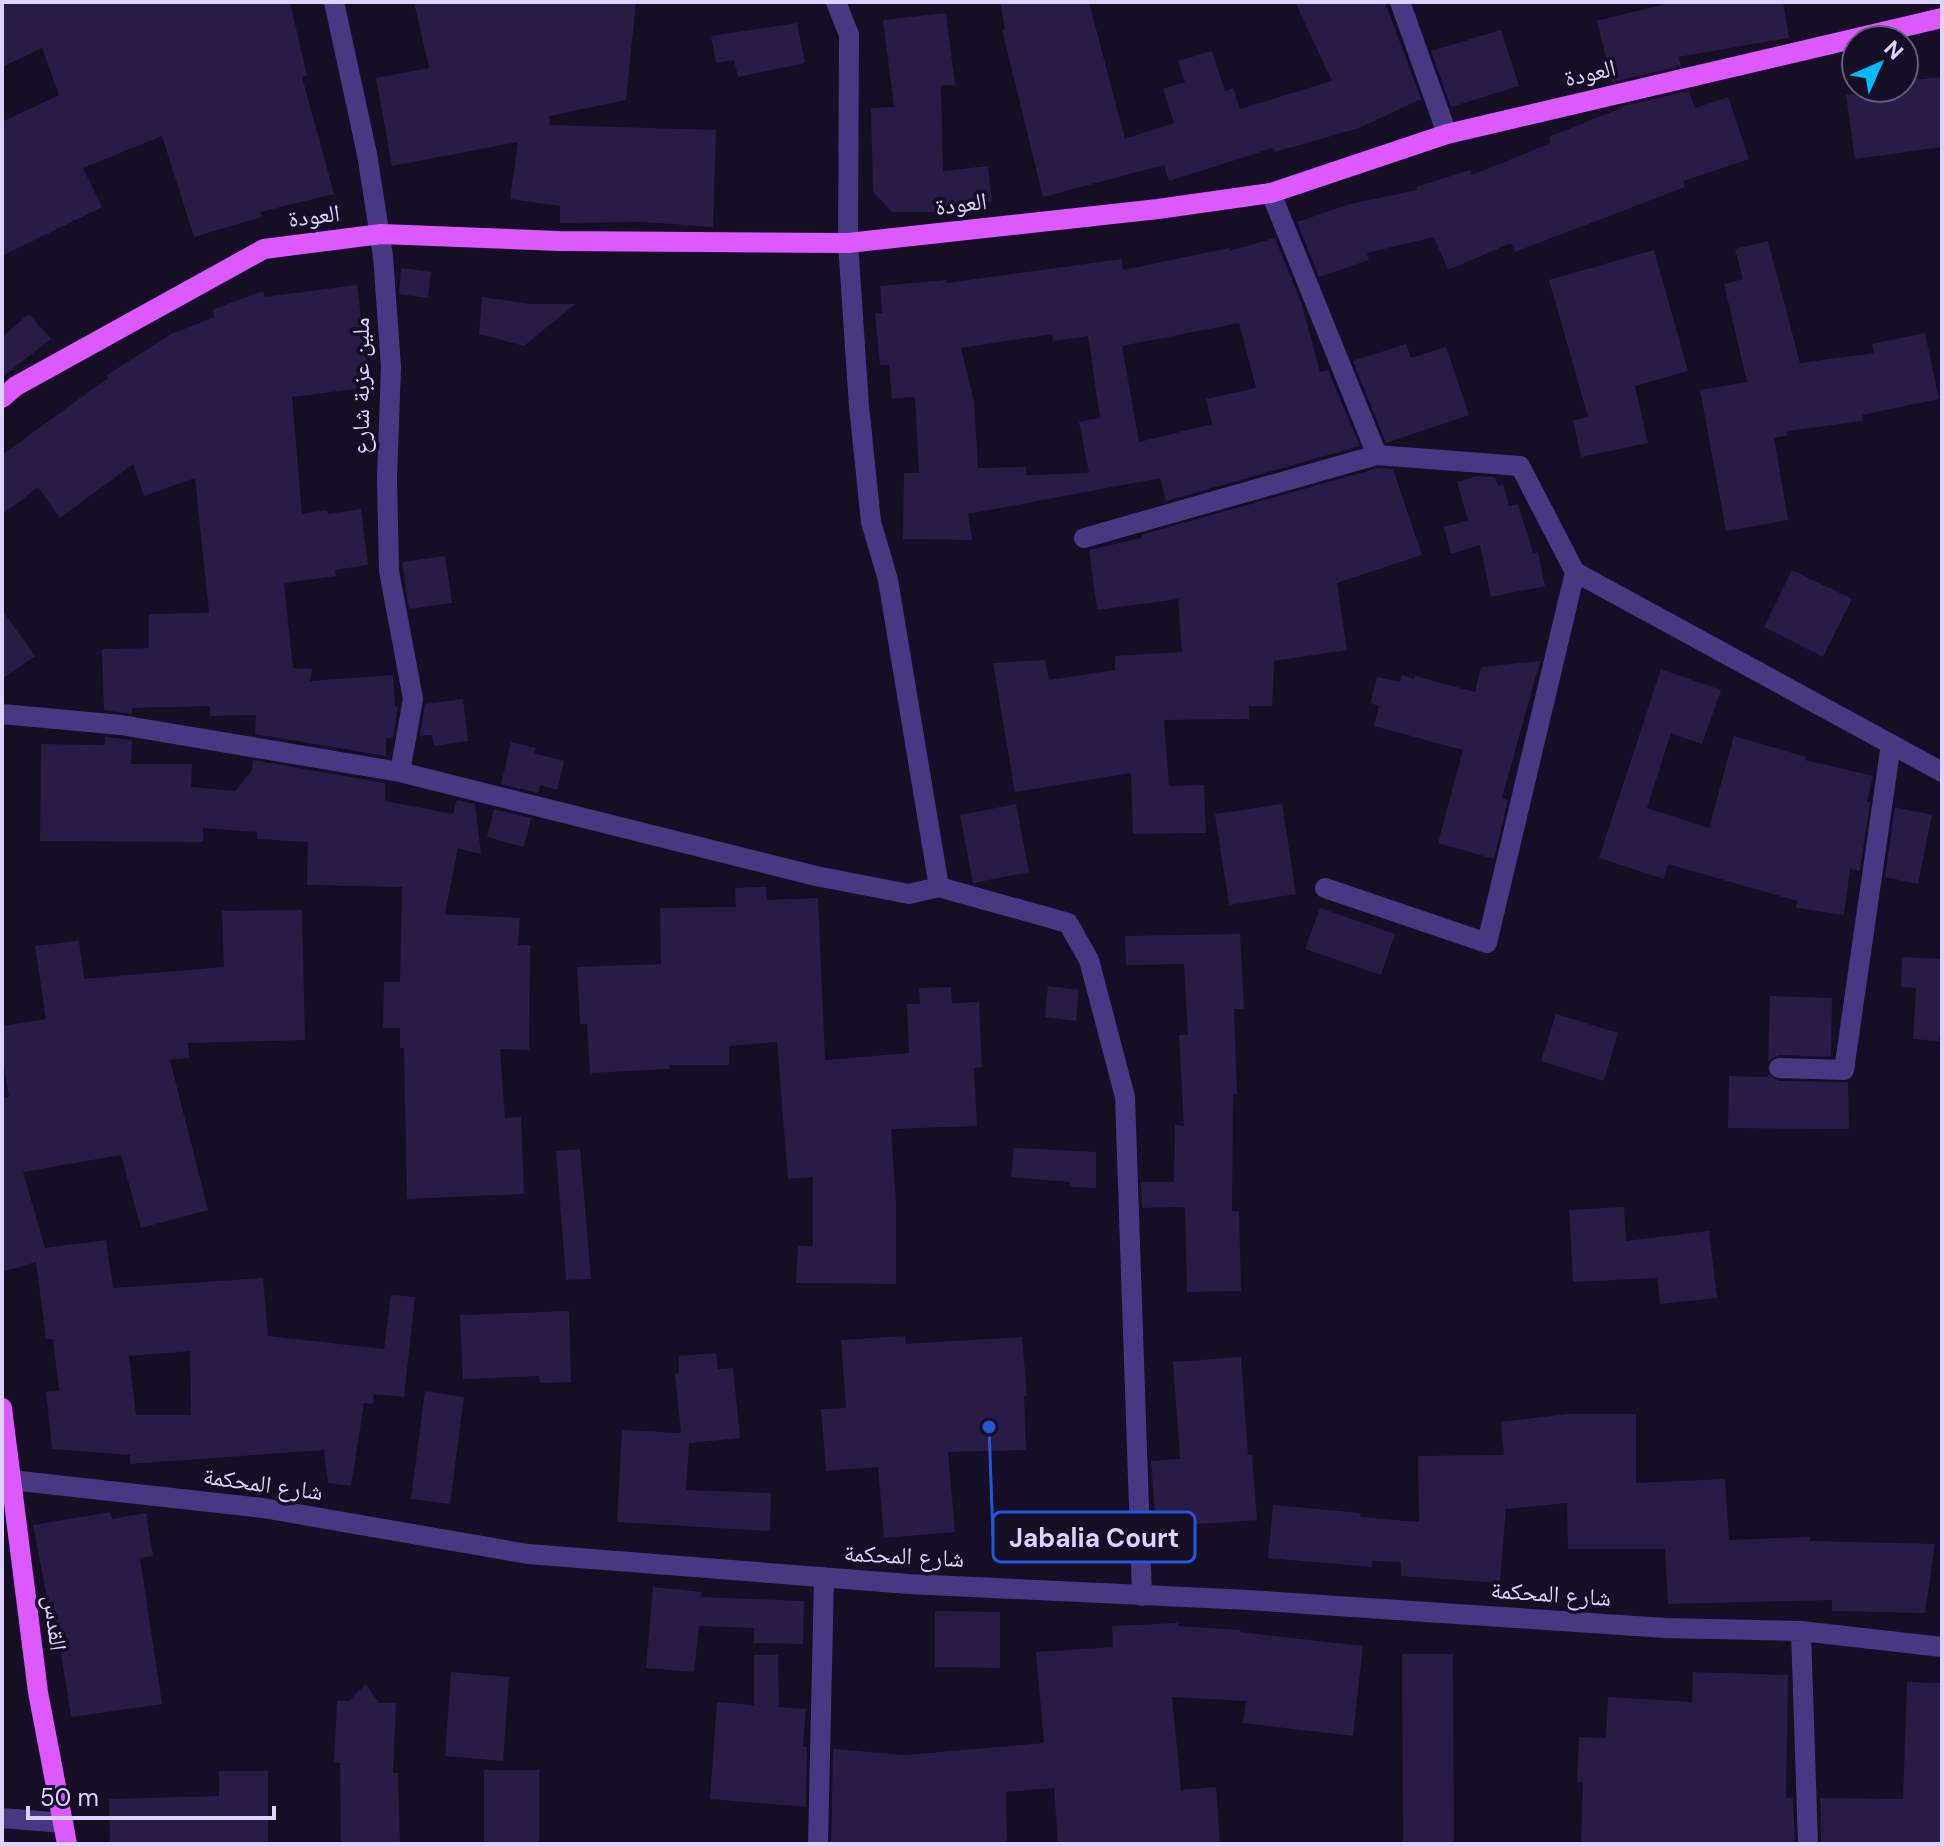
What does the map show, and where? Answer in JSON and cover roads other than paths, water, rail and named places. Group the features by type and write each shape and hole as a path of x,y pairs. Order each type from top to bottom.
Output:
{"main road":[{"name":"العودة","path":"2,398 16,386 264,249 381,234 559,241 848,243 1158,209 1271,193 1447,134 1942,18"},
{"name":"القدس","path":"2,1408 6,1479 38,1692 65,1834"}],"street":[{"name":"ملين عزبة شارع","path":"334,2 381,234 391,367 387,478 389,571 413,699 400,772"},
{"path":"836,2 849,35 848,243 859,406 871,522 888,580 939,887"},
{"path":"1400,2 1447,134"},
{"path":"1271,193 1377,455"},
{"path":"1084,538 1377,455 1520,466 1575,572 1942,772"},
{"path":"1325,888 1487,943 1575,572"},
{"path":"2,714 121,725 400,772 816,876 909,894 939,887 1068,923 1089,960 1125,1097 1142,1596"},
{"path":"1779,1068 1844,1070 1891,744"},
{"name":"شارع المحكمة","path":"6,1479 263,1508 528,1554 824,1577 1249,1600 1665,1628 1801,1631 1942,1647"},
{"path":"818,1844 824,1577"},
{"path":"1801,1631 1808,1844"},
{"path":"2,1818 65,1834"}],"place":[{"name":"Jabalia Court","path":"989,1427"}]}
